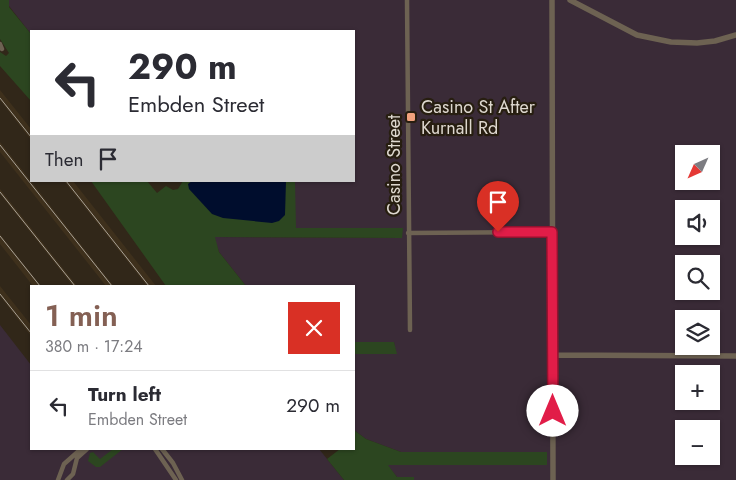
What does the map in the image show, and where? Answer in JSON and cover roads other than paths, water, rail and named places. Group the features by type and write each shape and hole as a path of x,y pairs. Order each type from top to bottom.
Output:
{"street":[{"name":"Casino Street","path":"407,0 410,330"},
{"path":"552,0 553,480"},
{"path":"570,0 637,35 671,42 698,43 715,41 736,35"},
{"path":"408,232 552,232"},
{"path":"552,355 736,356"},
{"path":"58,480 64,464 80,450"},
{"path":"67,480 73,474 77,458 86,450"},
{"path":"155,450 176,480"},
{"path":"163,450 173,463 182,480"}],"water":[{"path":"191,182 286,182 285,215 279,221 272,223 223,218 212,214 189,189 188,184"}],"railway":[{"path":"0,98 30,136"},
{"path":"0,145 111,285"},
{"path":"67,182 148,285"},
{"path":"0,192 74,285"},
{"path":"0,236 39,285"},
{"path":"0,294 30,332"}],"place":[{"name":"Casino St After Kurnall Rd","path":"411,117"}]}
